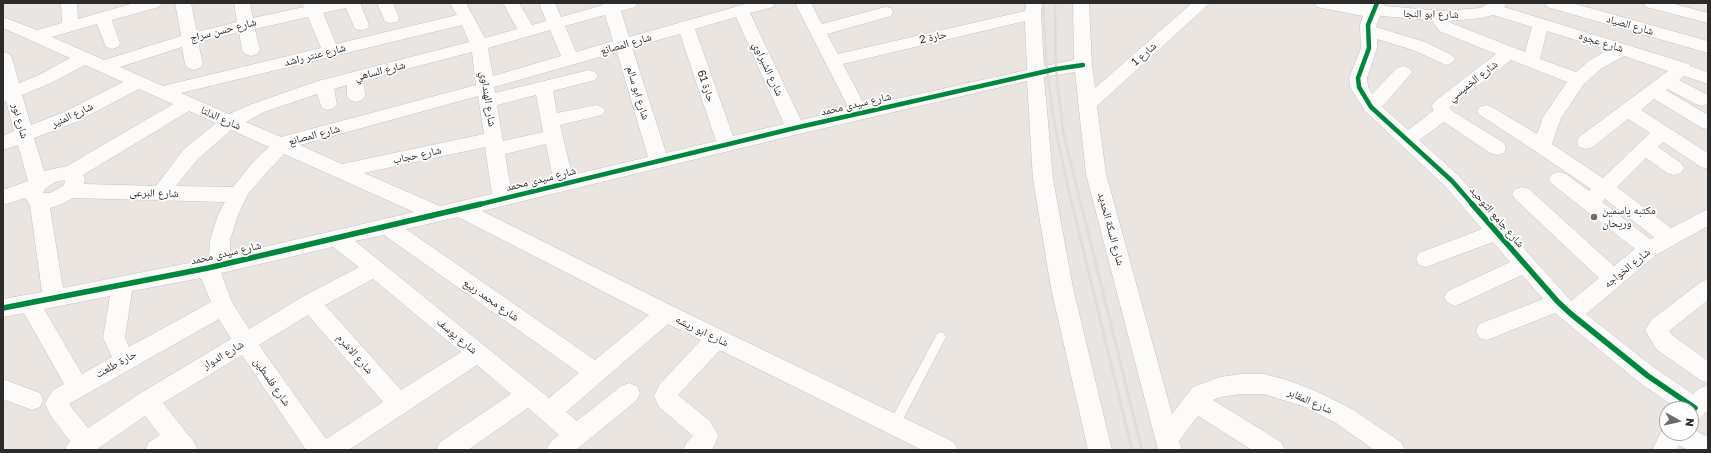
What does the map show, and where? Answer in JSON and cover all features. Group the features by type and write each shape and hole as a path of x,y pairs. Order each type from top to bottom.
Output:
{"street":[{"path":"69,3 70,27"},
{"path":"184,3 194,64"},
{"path":"242,3 251,50"},
{"name":"شارع حسن سراج","path":"104,66 148,51 312,6 346,3"},
{"path":"352,3 361,25"},
{"path":"385,3 391,18"},
{"path":"511,3 527,31"},
{"path":"547,3 572,60"},
{"name":"شارع الساهي","path":"161,193 174,174 191,154 229,122 258,108 289,79 324,85 479,45 556,23 611,5 629,3"},
{"name":"شارع المصانع","path":"281,145 486,91 572,60 686,27 716,10 742,11 767,3"},
{"path":"803,3 860,113"},
{"name":"شارع السكة الحديد","path":"1081,3 1083,65 1096,174 1169,445"},
{"name":"شارع 1","path":"1087,105 1202,3"},
{"path":"1323,3 1371,12 1419,46 1446,59"},
{"name":"شارع الصياد","path":"1553,3 1708,46"},
{"path":"1652,3 1708,18"},
{"path":"36,36 146,4"},
{"name":"شارع ابو سالم","path":"611,5 659,161"},
{"path":"312,6 331,51"},
{"name":"شارع ابو النجا","path":"1371,12 1409,9 1438,16 1468,14 1496,6"},
{"name":"شارع عجوه","path":"1496,6 1541,24 1683,68 1708,78"},
{"path":"1034,8 1036,73 1043,179 1062,288 1100,450"},
{"name":"حارة 2","path":"834,61 1034,8"},
{"name":"شارع عنتر راشد","path":"162,92 289,79 331,51 463,10"},
{"name":"شارع الهنداوي","path":"463,10 479,45 503,199"},
{"name":"شارع الشبراوي","path":"742,11 795,128"},
{"path":"818,31 885,12"},
{"name":"شارع جامع التوحيد","path":"1371,12 1369,48 1358,78 1359,87 1371,107 1452,182 1565,308 1643,371 1701,404"},
{"path":"1438,16 1446,27 1578,80"},
{"path":"103,17 112,43"},
{"name":"شارع الدلتا","path":"3,22 438,214"},
{"path":"1531,62 1541,24"},
{"name":"حارة 61","path":"686,27 726,144"},
{"path":"1542,146 1552,117 1578,80 1596,64 1623,49"},
{"name":"شارع الخميسي","path":"1407,140 1443,113 1441,105 1509,53"},
{"name":"شارع نور","path":"3,58 8,94 24,136 38,190 54,298"},
{"path":"8,94 46,79 84,58"},
{"name":"شارع سيدى محمد","path":"3,308 213,267 503,199 726,144 1036,73 1083,65"},
{"path":"1586,142 1683,68"},
{"path":"1371,107 1403,72"},
{"path":"486,91 543,88 589,76"},
{"path":"355,77 356,96"},
{"name":"شارع المنير","path":"3,143 70,117 138,82"},
{"path":"324,85 328,104"},
{"path":"1660,86 1702,100"},
{"path":"1660,86 1708,123"},
{"path":"543,88 564,184"},
{"path":"70,182 188,104"},
{"path":"1486,110 1604,188 1670,238"},
{"path":"1628,110 1708,162"},
{"name":"شارع حجاب","path":"341,171 495,144 552,129 596,111"},
{"path":"1443,113 1497,148"},
{"path":"1589,202 1662,132"},
{"name":"شارع فلسطين","path":"281,145 260,167 239,195 228,214 213,267 224,306 244,342 320,450"},
{"path":"1645,148 1674,168"},
{"name":"شارع البرعى","path":"38,190 50,176 57,174 70,182 161,193 239,195"},
{"path":"1559,179 1649,249"},
{"path":"3,198 38,190"},
{"path":"1522,194 1613,278"},
{"name":"شارع ابو ريشه","path":"460,209 666,313 946,450"},
{"name":"شارع الخواجه","path":"1486,331 1565,308 1613,278 1649,249 1707,219"},
{"name":"شارع محمد ربيع","path":"386,226 596,373"},
{"path":"1426,259 1497,232"},
{"name":"شارع يوسف","path":"336,238 375,268 549,412 568,445"},
{"path":"1455,297 1525,264"},
{"name":"شارع الدوار","path":"81,446 147,401 244,342 310,303 375,268"},
{"path":"122,285 114,338 124,360"},
{"path":"1708,288 1659,326 1656,330 1664,342 1708,373"},
{"path":"29,303 76,386"},
{"name":"شارع الاشرم","path":"310,303 399,404"},
{"name":"حارة طلعت","path":"81,446 56,403 61,396 76,386 224,306"},
{"path":"549,412 666,313"},
{"path":"695,450 704,442 706,435 701,428 667,400 665,396 717,338"},
{"path":"329,450 477,353"},
{"name":"شارع المقابر","path":"1169,445 1201,394 1220,387 1241,384 1264,384 1287,390 1310,399 1344,416 1393,450"},
{"path":"3,389 32,400"},
{"path":"568,445 629,393"},
{"path":"448,450 528,395"},
{"path":"147,401 181,443 157,450"},
{"path":"1195,402 1273,450"},
{"path":"1664,450 1669,441"},
{"path":"1693,441 1708,449"}],"lane":[{"path":"894,425 941,337"}],"railway":[{"path":"1043,3 1047,71 1055,127 1072,205"},
{"path":"1055,3 1056,69 1063,131 1081,205"},
{"path":"1072,204 1132,450"},
{"path":"1081,204 1142,450"}],"cycle path":[{"path":"1377,3 1368,25 1369,48 1358,78 1359,87 1371,107 1452,181 1558,302 1648,376 1685,401"},
{"path":"3,308 208,268 503,199 795,128 1056,69 1083,65"}],"place":[{"name":"مكتبه ياسمين وريحان","path":"1594,217"}]}
